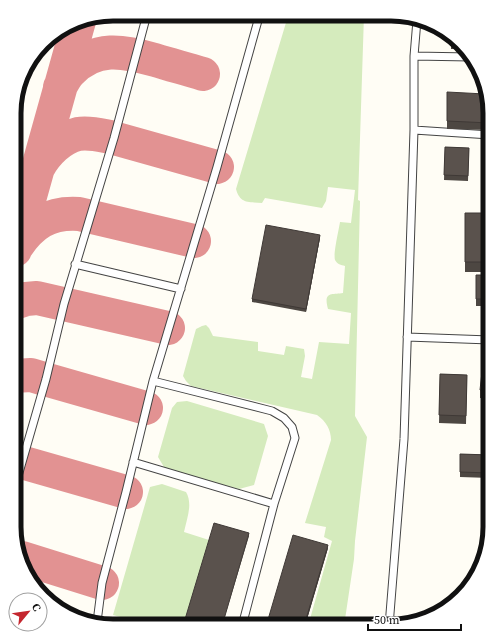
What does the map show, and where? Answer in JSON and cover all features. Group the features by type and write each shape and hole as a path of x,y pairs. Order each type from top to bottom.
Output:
{"lane":[{"path":"21,466 46,379 64,304 114,138 145,21"},
{"path":"98,617 102,583 153,381 217,166 258,21"},
{"path":"390,619 404,440 414,130 414,56 417,25"},
{"path":"414,56 464,57"},
{"path":"414,130 483,135"},
{"path":"76,264 181,289"},
{"path":"407,337 483,340"},
{"path":"153,381 272,411 284,418 292,427 295,438 274,504 244,619"},
{"path":"133,462 274,504"}],"green space":[{"path":"286,21 364,21 358,200 360,201 355,416 367,437 354,559 345,619 310,619 332,541 324,537 326,527 305,523 331,440 330,433 323,420 317,415 191,386 183,376 196,329 206,325 213,336 258,342 258,351 284,355 286,346 304,349 305,356 301,377 312,379 319,342 349,344 351,313 328,309 327,299 332,294 343,293 345,266 339,264 335,260 336,241 340,222 351,223 355,190 328,187 326,201 322,208 265,198 262,203 249,202 240,197 236,189"},
{"path":"31,72 22,105 24,89"},
{"path":"187,401 264,424 268,436 254,485 239,489 167,470 164,467 158,457 172,408 177,402"},
{"path":"162,484 186,492 189,506 184,532 209,540 186,619 128,619 113,615 150,487"}],"building":[{"path":"447,92 481,94 483,123 447,121"},
{"path":"445,147 469,148 468,176 444,175"},
{"path":"465,213 483,213 483,262 465,262"},
{"path":"266,225 320,235 306,309 252,299"},
{"path":"476,275 483,275 483,299 476,299"},
{"path":"482,372 483,372 483,390 480,390"},
{"path":"440,374 467,375 466,416 439,415"},
{"path":"460,454 483,455 483,473 460,472"},
{"path":"214,523 249,533 224,619 185,619"},
{"path":"293,535 328,545 306,619 268,619"}],"taxiway":[{"path":"21,229 77,28"},
{"path":"60,87 69,74 80,63 89,57 110,52 132,54 203,74"},
{"path":"38,168 45,157 60,143 72,136 86,133 110,137 217,167"},
{"path":"21,240 34,226 42,221 59,215 79,214 194,241"},
{"path":"21,301 37,298 168,328"},
{"path":"21,376 31,375 146,408"},
{"path":"21,462 126,492"},
{"path":"27,560 102,583"}]}
